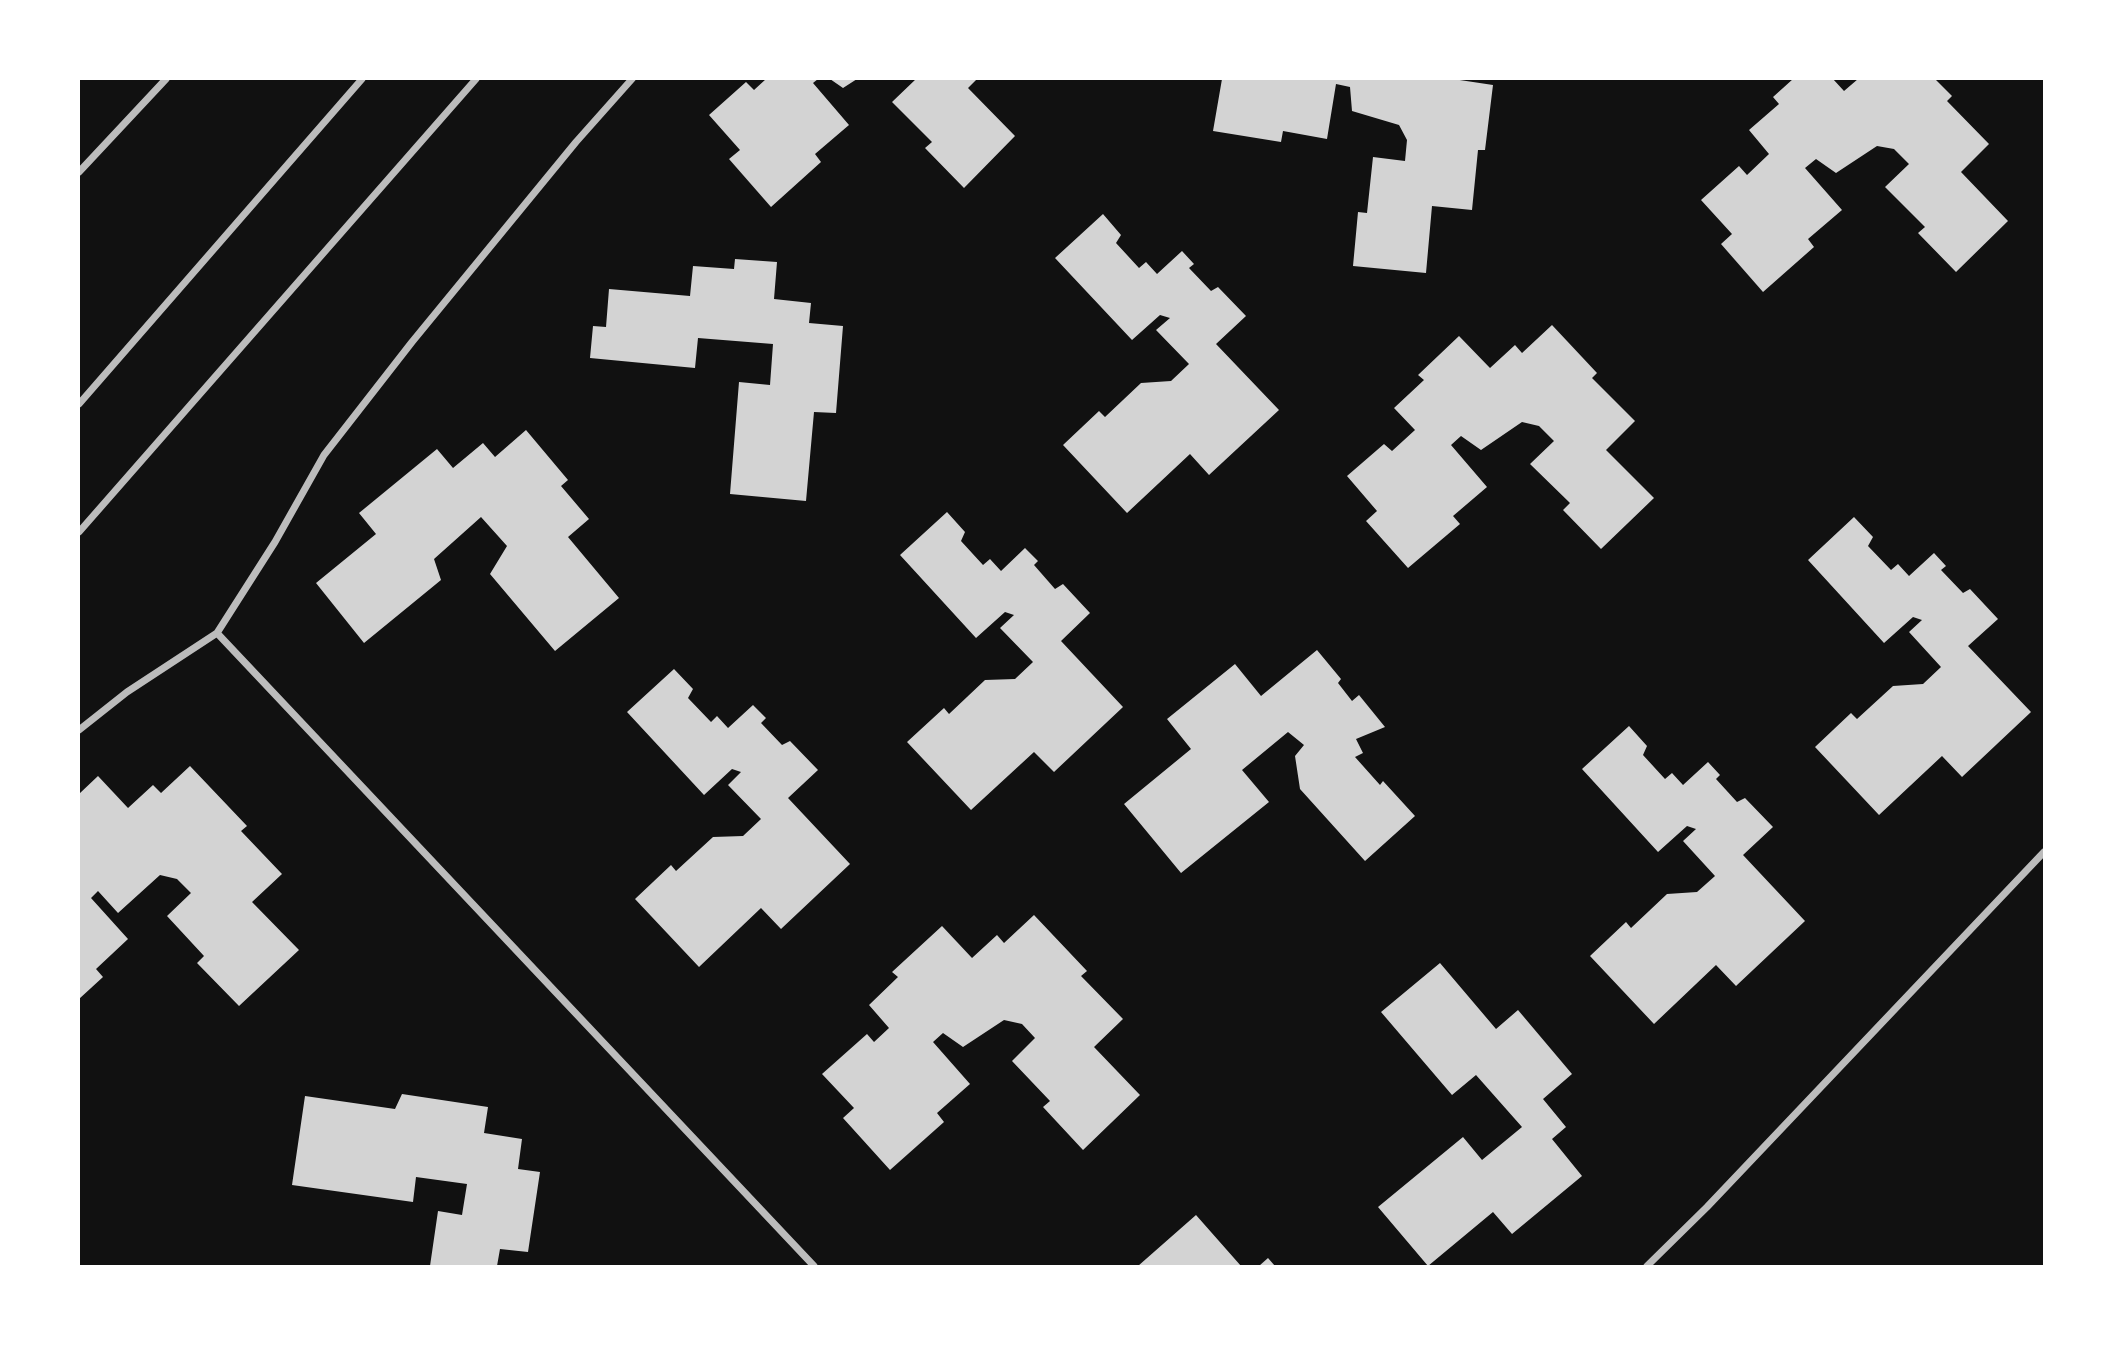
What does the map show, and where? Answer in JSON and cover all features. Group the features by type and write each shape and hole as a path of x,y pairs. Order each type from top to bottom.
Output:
{"street":[{"path":"79,172 166,79"},
{"path":"79,404 362,79"},
{"path":"79,532 476,79"},
{"path":"79,730 127,692 217,633 275,542 324,456 412,342 576,142 632,79"},
{"path":"217,633 814,1266"},
{"path":"1647,1266 2044,852"}],"building":[{"path":"766,79 818,79 813,83 849,125 815,154 821,162 771,207 729,159 740,150 709,115 746,82 754,90"},
{"path":"830,79 857,79 843,88"},
{"path":"916,79 977,79 968,88 1015,136 964,188 925,148 932,142 892,102"},
{"path":"1222,79 1453,79 1493,85 1485,150 1478,150 1472,210 1432,206 1426,273 1353,266 1358,212 1367,213 1373,157 1405,161 1407,140 1399,125 1352,111 1350,87 1336,84 1327,139 1283,131 1281,142 1213,131"},
{"path":"1793,79 1833,79 1844,91 1858,79 1935,79 1952,96 1947,101 1989,144 1961,172 2008,221 1956,272 1918,233 1925,227 1885,187 1909,164 1894,149 1877,146 1836,173 1816,159 1805,168 1842,210 1808,239 1814,247 1763,292 1721,244 1732,234 1701,200 1739,166 1747,175 1769,154 1749,130 1779,104 1773,97"},
{"path":"1103,214 1121,235 1116,243 1139,268 1146,262 1157,274 1182,251 1194,264 1189,268 1211,291 1218,287 1246,316 1216,344 1279,410 1209,475 1190,454 1127,513 1063,445 1099,411 1105,417 1141,383 1171,381 1189,364 1156,330 1170,318 1160,315 1132,340 1055,258"},
{"path":"735,259 777,262 774,299 811,303 809,323 843,326 836,413 814,412 806,501 730,494 739,382 770,385 773,344 698,338 695,368 590,358 593,326 606,327 609,289 690,296 693,266 734,269"},
{"path":"1552,325 1597,373 1592,378 1635,421 1606,450 1654,498 1601,549 1563,510 1570,503 1530,464 1554,441 1539,426 1522,422 1481,450 1461,436 1451,445 1487,487 1453,516 1460,524 1408,568 1366,521 1377,511 1347,476 1384,444 1392,451 1415,430 1394,408 1424,380 1418,375 1459,336 1490,368 1515,345 1522,353"},
{"path":"526,430 568,480 561,486 589,519 568,537 619,598 555,651 490,574 507,546 481,517 434,559 441,580 364,643 316,583 376,534 359,513 437,449 453,468 483,443 495,457"},
{"path":"947,512 965,532 961,541 983,565 990,559 1001,571 1025,548 1038,561 1034,565 1055,589 1063,584 1090,613 1061,641 1123,707 1054,772 1034,752 971,810 907,742 944,708 949,714 985,680 1015,679 1033,662 1000,628 1014,615 1005,612 976,638 900,555"},
{"path":"1854,517 1873,537 1868,546 1891,570 1898,564 1909,576 1934,553 1946,566 1941,570 1963,593 1970,589 1998,619 1968,646 2031,712 1962,777 1942,756 1879,815 1815,747 1851,713 1857,719 1893,686 1923,684 1941,667 1909,632 1922,620 1913,617 1884,643 1808,560"},
{"path":"1317,650 1341,679 1338,683 1352,701 1359,695 1385,727 1356,739 1363,753 1355,757 1380,785 1383,781 1415,816 1365,861 1300,789 1295,756 1304,745 1288,732 1242,770 1269,802 1181,873 1124,804 1191,749 1167,719 1235,664 1261,696"},
{"path":"674,669 693,689 688,698 711,722 717,716 728,728 753,705 766,718 761,723 782,745 790,741 818,770 788,798 850,864 781,929 761,908 699,967 635,899 671,865 676,871 713,837 743,836 761,819 728,785 741,772 732,769 704,795 627,712"},
{"path":"1629,726 1647,746 1643,755 1665,779 1672,773 1683,785 1708,762 1720,775 1716,779 1737,802 1745,798 1773,827 1743,855 1805,921 1736,986 1716,965 1654,1024 1590,956 1626,922 1631,928 1667,894 1697,892 1715,876 1683,841 1696,829 1687,826 1658,852 1582,769"},
{"path":"190,766 247,826 241,831 282,874 252,902 299,950 239,1006 197,963 204,956 167,916 191,893 177,879 160,875 118,913 98,891 91,898 128,939 96,969 103,977 79,999 79,794 98,776 128,808 153,785 161,793"},
{"path":"1034,915 1087,971 1081,976 1123,1019 1094,1047 1140,1095 1083,1150 1043,1107 1050,1101 1012,1061 1035,1038 1022,1024 1004,1020 963,1047 943,1033 933,1042 970,1084 937,1113 944,1122 890,1170 843,1118 854,1108 822,1074 867,1034 874,1042 889,1028 869,1005 898,977 892,972 942,926 972,958 997,935 1004,943"},
{"path":"1440,963 1496,1029 1518,1010 1572,1074 1543,1099 1566,1127 1552,1139 1582,1176 1512,1234 1493,1212 1428,1266 1378,1207 1463,1137 1482,1160 1522,1127 1476,1075 1452,1095 1381,1012"},
{"path":"402,1094 488,1107 484,1133 522,1139 518,1169 540,1172 528,1252 500,1249 497,1266 430,1266 438,1211 462,1215 467,1184 416,1177 413,1202 292,1185 305,1096 395,1109"},
{"path":"1196,1215 1241,1266 1138,1266"},
{"path":"1268,1258 1275,1266 1259,1266"}]}
